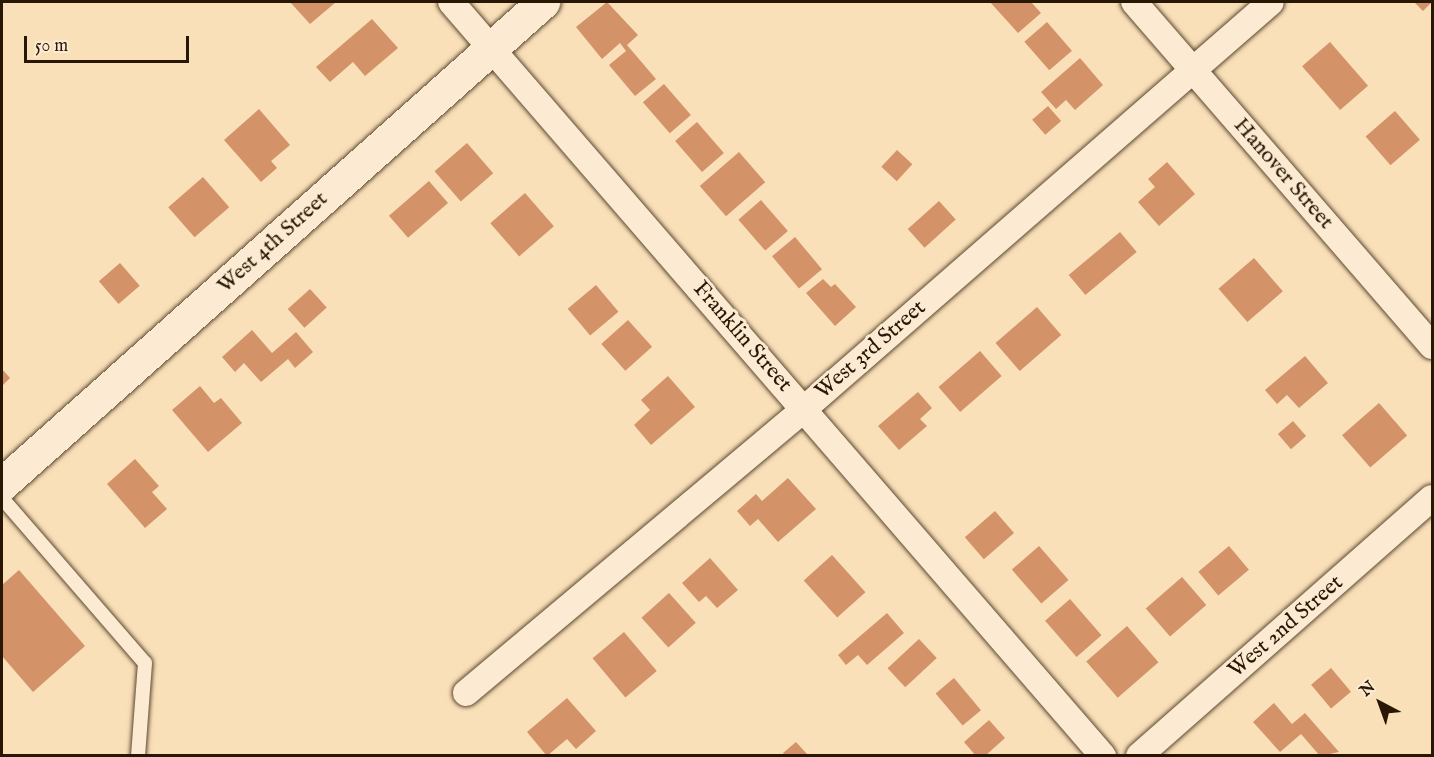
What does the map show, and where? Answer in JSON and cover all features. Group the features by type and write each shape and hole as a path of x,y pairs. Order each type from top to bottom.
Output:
{"main road":[{"name":"West 4th Street","path":"2,484 543,2"}],"street":[{"name":"Franklin Street","path":"451,2 1103,756"},
{"name":"Hanover Street","path":"1134,2 1432,346"},
{"name":"West 3rd Street","path":"466,693 804,409 1191,69 1271,2"},
{"name":"West 2nd Street","path":"1139,756 1432,498"}],"lane":[{"path":"2,498 145,663 138,756"}],"building":[{"path":"290,2 336,2 310,24"},
{"path":"607,2 638,35 627,45 656,79 635,96 609,65 626,51 620,43 602,59 576,27"},
{"path":"990,2 1031,2 1041,13 1018,33"},
{"path":"1414,2 1432,2 1423,11"},
{"path":"372,19 398,48 365,76 353,62 330,82 316,67"},
{"path":"1047,22 1072,51 1049,70 1024,42"},
{"path":"1330,42 1368,86 1340,110 1302,66"},
{"path":"1080,58 1103,85 1075,110 1066,100 1056,109 1041,92"},
{"path":"664,84 691,115 670,133 643,102"},
{"path":"1048,106 1061,121 1045,135 1032,120"},
{"path":"259,109 290,145 271,161 277,168 261,182 224,140"},
{"path":"1395,111 1420,140 1390,165 1366,137"},
{"path":"697,122 724,153 702,172 675,141"},
{"path":"467,143 493,173 461,201 435,171"},
{"path":"897,150 912,164 897,181 881,167"},
{"path":"739,152 765,182 726,216 700,186"},
{"path":"1167,162 1195,194 1159,226 1138,202 1155,187 1148,179"},
{"path":"203,177 229,207 195,237 168,207"},
{"path":"429,181 448,203 408,238 389,216"},
{"path":"525,193 554,226 519,256 490,223"},
{"path":"761,200 788,231 765,251 738,220"},
{"path":"939,201 956,220 925,248 908,229"},
{"path":"1120,232 1137,252 1085,295 1069,275"},
{"path":"795,237 822,269 799,288 772,256"},
{"path":"1254,258 1283,291 1247,322 1219,289"},
{"path":"120,263 140,286 119,304 99,281"},
{"path":"823,279 831,287 835,284 856,307 835,326 806,293"},
{"path":"596,285 618,312 590,336 568,309"},
{"path":"310,289 327,308 304,328 288,309"},
{"path":"1037,307 1061,335 1020,371 995,343"},
{"path":"628,320 652,347 625,371 601,344"},
{"path":"252,330 272,353 296,332 313,352 295,368 288,359 261,382 244,363 235,372 222,357"},
{"path":"980,351 1002,376 960,412 938,387"},
{"path":"1305,356 1328,383 1299,408 1287,395 1277,404 1265,390"},
{"path":"2,369 10,378 2,386"},
{"path":"668,376 695,407 651,445 634,425 650,410 641,400"},
{"path":"200,386 214,403 221,398 242,423 208,452 172,410"},
{"path":"918,392 932,408 920,419 927,426 899,450 878,426"},
{"path":"1379,403 1407,435 1370,468 1342,435"},
{"path":"1293,421 1306,436 1291,449 1278,434"},
{"path":"135,459 159,486 152,492 167,509 145,528 107,484"},
{"path":"788,478 816,509 778,542 758,519 750,526 737,511 756,494 762,501"},
{"path":"995,511 1014,533 984,559 965,537"},
{"path":"1039,546 1069,580 1041,604 1012,570"},
{"path":"1229,546 1249,570 1218,595 1198,572"},
{"path":"832,555 865,592 837,618 804,580"},
{"path":"710,558 738,590 717,608 706,596 699,602 682,583"},
{"path":"19,570 85,646 33,692 2,656 2,585"},
{"path":"1182,577 1206,605 1170,636 1146,608"},
{"path":"669,593 696,623 668,647 642,618"},
{"path":"1070,599 1101,635 1077,657 1045,621"},
{"path":"887,613 904,633 867,665 858,655 846,665 838,655"},
{"path":"1127,626 1158,662 1118,698 1086,661"},
{"path":"624,632 657,671 625,697 593,658"},
{"path":"919,639 937,658 905,687 888,668"},
{"path":"1331,668 1351,692 1331,708 1311,685"},
{"path":"954,678 981,710 963,726 936,693"},
{"path":"567,698 596,731 576,749 567,739 547,756 527,732"},
{"path":"1274,703 1292,724 1305,713 1339,752 1320,756 1301,734 1280,752 1253,722"},
{"path":"989,720 1005,738 985,756 976,756 964,742"},
{"path":"796,742 807,754 785,756 783,753"}]}
